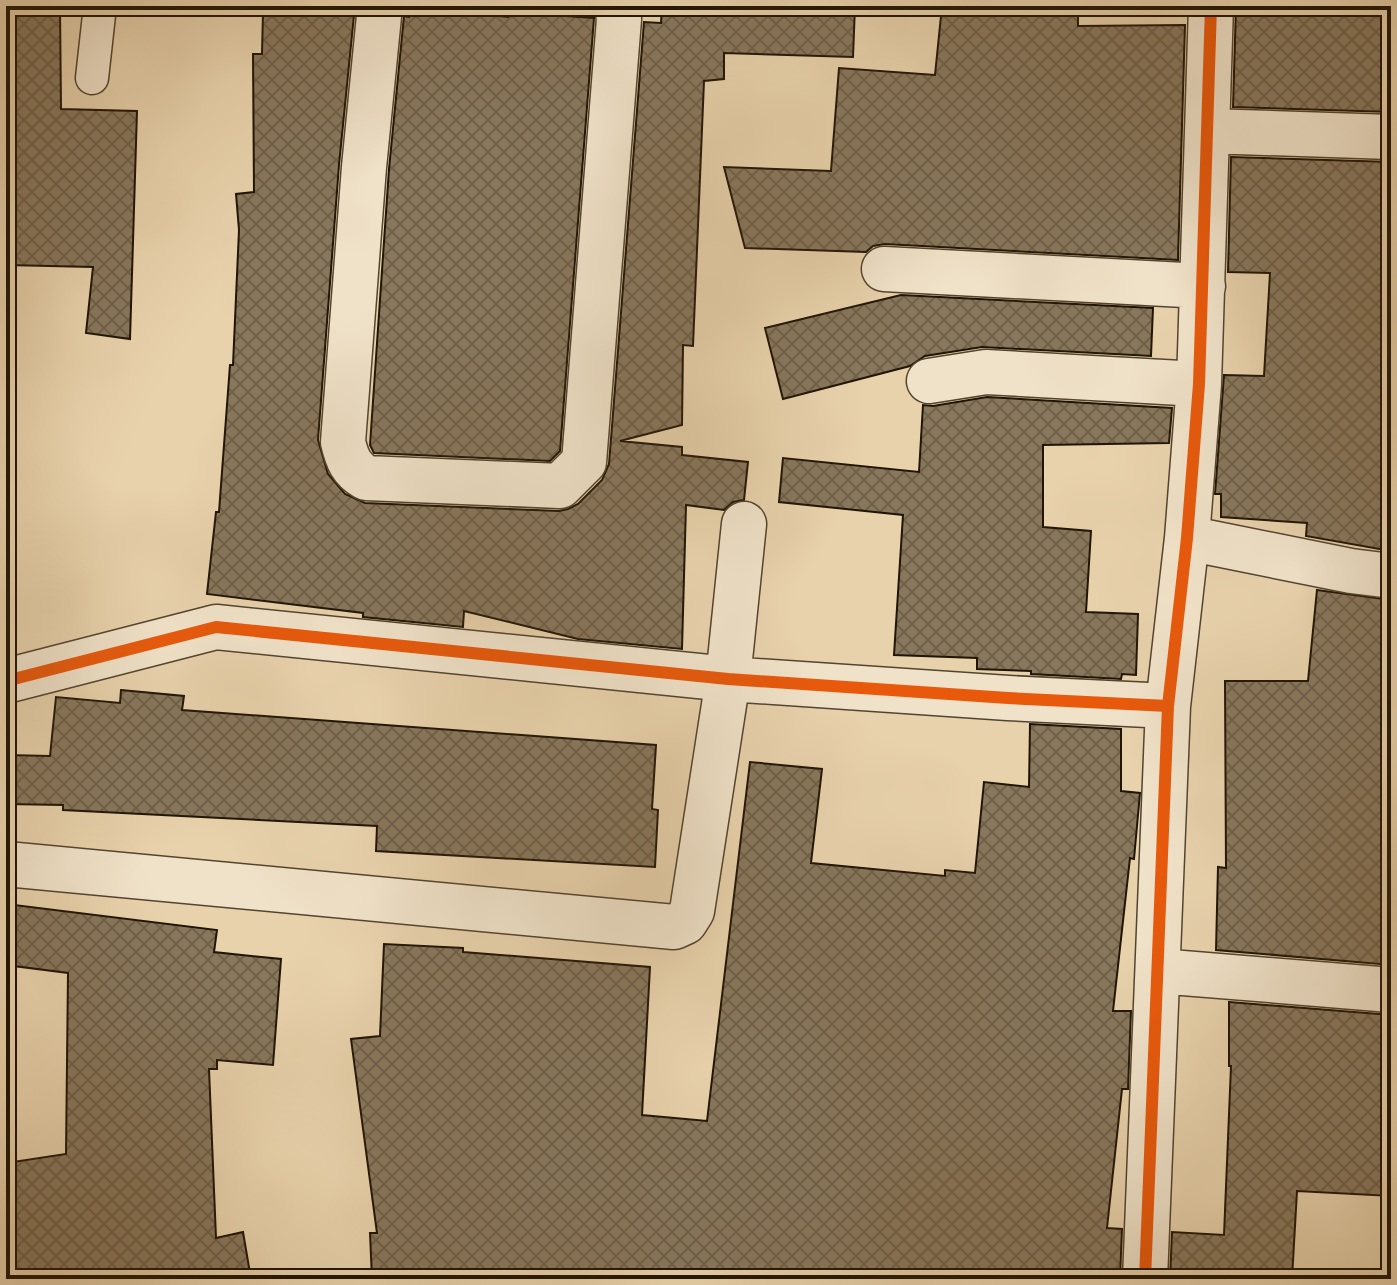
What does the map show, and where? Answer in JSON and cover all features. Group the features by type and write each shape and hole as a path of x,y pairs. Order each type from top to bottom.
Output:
{"street":[{"path":"380,6 344,427 343,442 347,458 355,472 366,478 560,486 584,462 619,19 617,6"},
{"path":"1145,1279 1168,706 1187,538 1199,384 1211,6"},
{"path":"1207,131 1391,137"},
{"path":"884,269 1203,286"},
{"path":"929,381 986,372 1199,384"},
{"path":"6,864 674,927 685,922 692,911 728,679 744,524"},
{"path":"1187,538 1351,571 1391,576"},
{"path":"6,681 216,627 728,679 1168,706"},
{"path":"1158,971 1391,990"}],"lane":[{"path":"92,78 100,6"}],"building":[{"path":"6,6 60,6 61,109 137,111 130,339 86,333 93,267 6,265"},
{"path":"662,6 855,6 853,57 724,53 724,79 704,81 693,346 683,345 682,425 620,441 682,447 682,455 748,462 744,500 733,502 724,510 686,505 682,649 578,639 464,611 463,627 363,617 363,613 207,594 216,512 219,512 230,365 233,365 239,230 236,194 254,192 253,54 262,54 263,12 354,15 318,440 328,474 345,494 365,503 559,511 578,504 602,480 609,464 644,22 661,23"},
{"path":"942,6 1078,9 1078,26 1185,25 1178,260 885,244 873,246 866,252 745,248 724,167 831,171 839,68 935,75"},
{"path":"1236,6 1391,6 1391,112 1233,107"},
{"path":"410,7 508,17 508,12 594,18 560,451 550,461 374,453 370,445 389,169 404,16 409,17"},
{"path":"1231,157 1391,162 1391,551 1306,536 1307,523 1221,517 1221,494 1215,494 1224,375 1264,376 1270,273 1228,272"},
{"path":"901,295 1153,308 1151,356 982,347 925,356 910,366 783,399 765,328"},
{"path":"987,397 1172,408 1169,443 1043,445 1043,527 1091,531 1086,612 1138,614 1136,675 1122,674 1121,679 1031,674 1031,671 977,669 977,658 894,655 903,515 779,502 783,458 919,472 923,405"},
{"path":"1317,590 1391,600 1391,742 1385,742 1386,835 1391,836 1391,965 1216,950 1218,867 1226,868 1225,681 1308,681"},
{"path":"121,690 184,696 182,710 656,745 652,809 658,810 655,867 376,851 377,826 63,810 63,805 6,804 8,755 50,756 56,697 120,703"},
{"path":"1030,724 1121,729 1121,791 1140,793 1113,1011 1131,1011 1128,1089 1122,1089 1107,1228 1122,1229 1120,1279 372,1279 370,1233 377,1233 351,1039 380,1036 384,944 463,948 463,952 650,967 642,1115 707,1121 750,762 822,769 811,863 945,876 945,870 975,873 984,782 1029,787"},
{"path":"6,904 217,930 214,952 281,959 273,1065 217,1060 217,1069 209,1069 216,1238 243,1232 251,1279 6,1279 6,1163 66,1154 68,973 6,965"},
{"path":"1229,1002 1391,1015 1391,1196 1297,1191 1292,1279 1170,1279 1172,1232 1224,1235 1231,1066"}],"cycle path":[{"path":"1145,1279 1168,706 1187,538 1199,384 1211,6"},
{"path":"6,681 216,627 728,679 1168,706"}]}
